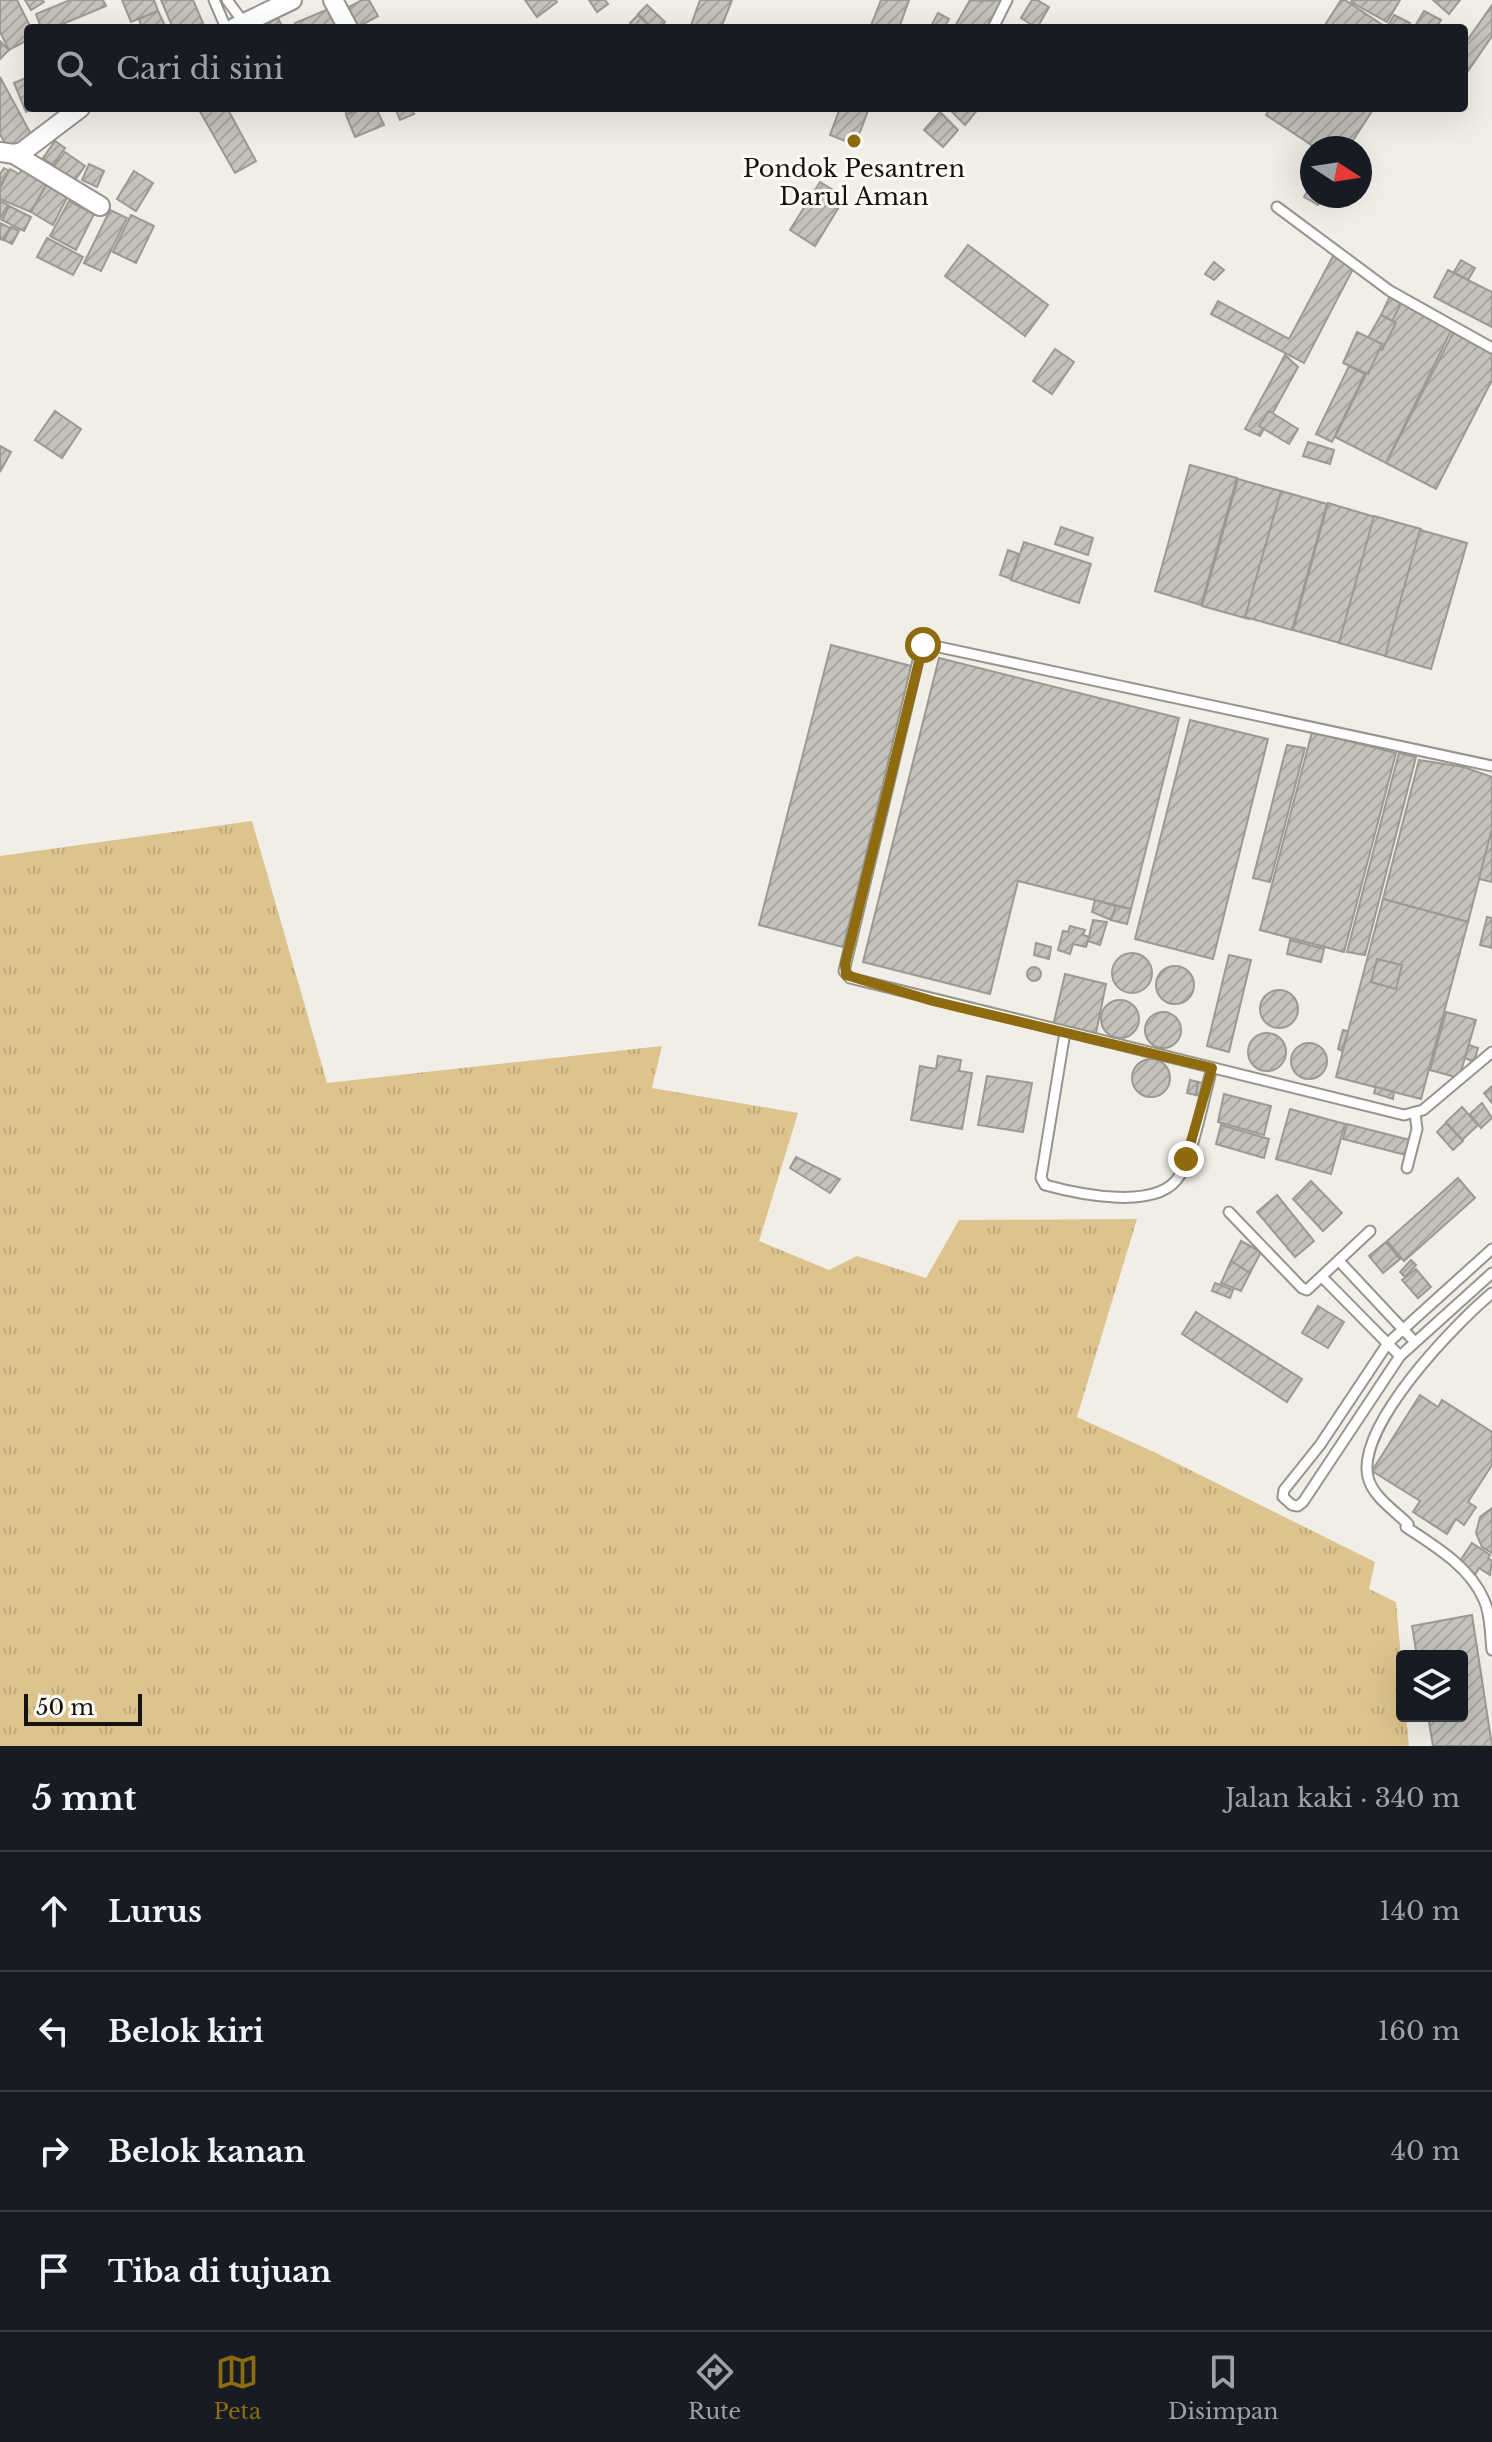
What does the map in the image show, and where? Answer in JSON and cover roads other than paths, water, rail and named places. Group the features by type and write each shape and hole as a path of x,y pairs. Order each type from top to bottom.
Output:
{"street":[{"path":"239,24 292,0"},
{"path":"333,0 346,24"},
{"path":"7,153 30,148 75,112"},
{"path":"7,153 100,206"}],"lane":[{"path":"214,0 233,24"},
{"path":"227,0 234,24"},
{"path":"995,24 1007,0"},
{"path":"1277,207 1390,291 1492,348"},
{"path":"1492,766 934,644 923,645 844,971 850,978 1404,1115 1415,1113 1492,1052"},
{"path":"1065,1032 1041,1178 1045,1185 1059,1189 1102,1196 1136,1196 1154,1194 1172,1184 1180,1175 1186,1159 1212,1068"},
{"path":"1407,1168 1417,1129 1415,1113"},
{"path":"1229,1212 1302,1288 1309,1290 1370,1231"},
{"path":"1492,1249 1388,1343 1320,1445 1284,1490 1286,1502 1298,1506 1303,1502 1400,1356 1492,1273"},
{"path":"1339,1261 1414,1341"},
{"path":"1322,1277 1400,1356"},
{"path":"1492,1293 1439,1345 1392,1405 1379,1427 1367,1476 1375,1491 1408,1524 1406,1527 1442,1551 1466,1574 1484,1599 1492,1650"}],"place":[{"name":"Pondok Pesantren Darul Aman","path":"854,141"}]}
